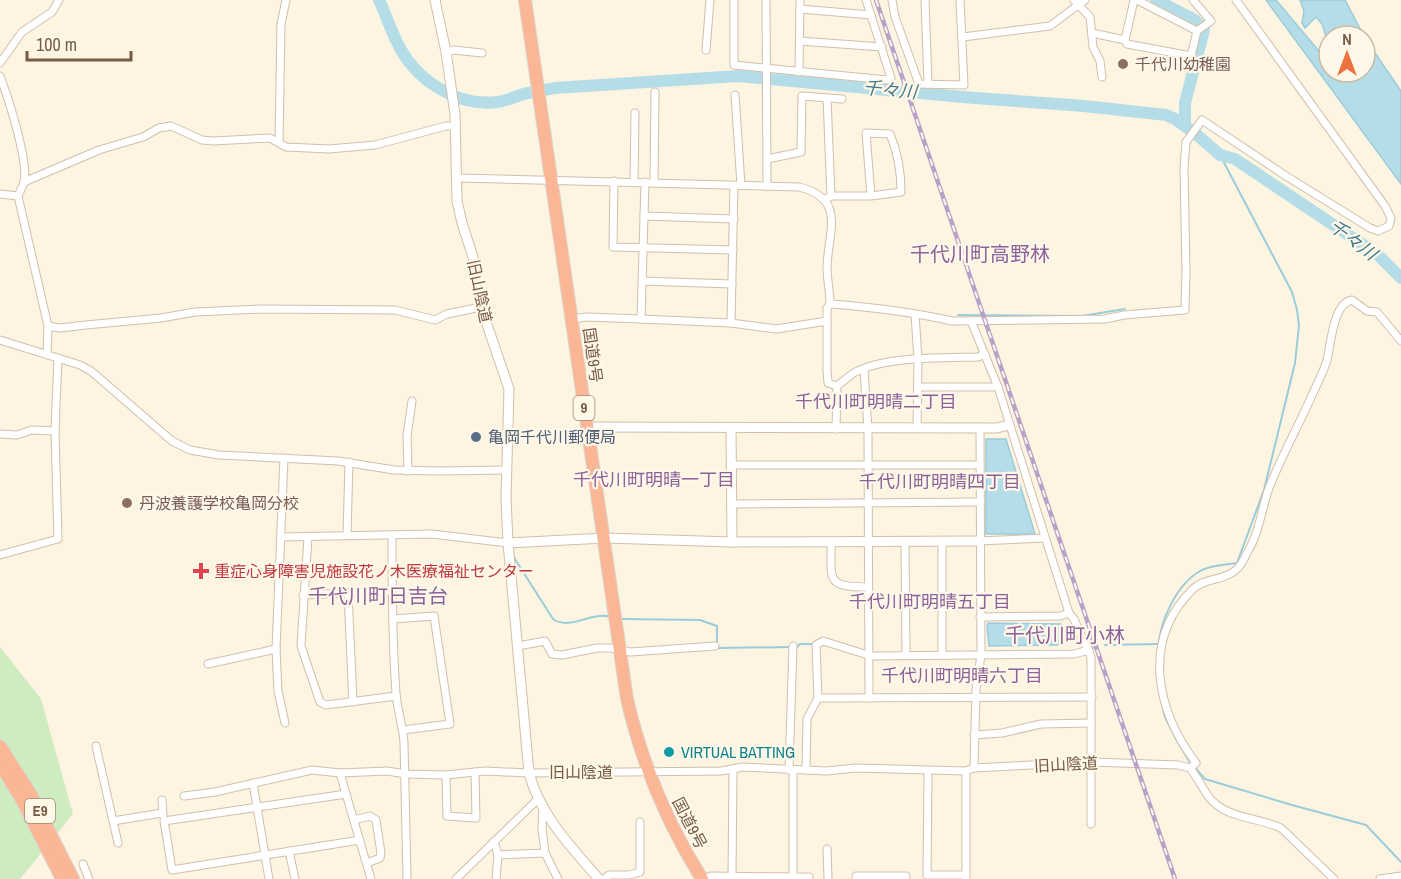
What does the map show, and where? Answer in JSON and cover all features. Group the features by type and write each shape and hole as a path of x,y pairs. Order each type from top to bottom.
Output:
{"highway":[{"name":"国道9号","path":"525,0 627,699 648,772 673,829 703,879"},
{"name":"E9","path":"0,746 35,803 74,879"},
{"name":"E9","path":"0,764 21,798 62,879"}],"street":[{"path":"0,63 22,32 52,12 59,0"},
{"path":"279,142 281,24 286,0"},
{"name":"旧山陰道","path":"435,0 446,51 454,107 457,201 473,257 481,307 509,388 507,543 529,773 648,772 743,767 827,771 855,768 966,771 974,768 1092,762 1178,765 1190,768"},
{"path":"706,50 710,0"},
{"path":"734,0 734,65 765,70 887,80 891,78 866,0"},
{"path":"766,0 767,186"},
{"path":"799,72 800,0"},
{"path":"892,0 895,17 919,84 964,85 960,0"},
{"path":"925,0 928,84"},
{"path":"963,38 1050,26 1077,3 1085,0"},
{"path":"1125,40 1136,0 1197,31"},
{"path":"1092,33 1125,40 1127,44 1191,56 1197,31 1211,21 1193,0"},
{"path":"830,304 875,307 952,321 1105,320 1124,315 1185,310 1184,167 1186,142 1202,120 1370,228 1378,231 1389,226 1391,218 1385,206 1236,0"},
{"path":"1077,3 1090,17 1093,46 1100,61 1102,77"},
{"path":"800,9 871,15"},
{"path":"800,40 882,48"},
{"path":"446,51 482,53"},
{"path":"0,76 13,113 24,171 24,182 18,196 48,326 47,355"},
{"path":"654,182 655,92"},
{"path":"731,323 734,219 738,185 735,95"},
{"path":"767,159 801,152 802,96 842,99"},
{"path":"827,98 828,198 831,211 831,244 827,267 830,304 827,308 827,371 828,383 837,386"},
{"path":"634,182 635,113"},
{"path":"24,182 99,150 143,137 159,128 171,126 202,140 270,138 286,147 356,148 456,126"},
{"path":"458,178 799,187 812,190 828,198 870,196 901,192 896,148 890,134 866,133 870,196"},
{"path":"614,181 613,247 733,250"},
{"path":"641,319 645,182"},
{"path":"0,194 18,196"},
{"path":"644,216 734,219"},
{"path":"642,281 732,284"},
{"path":"1334,879 1281,828 1271,823 1233,814 1209,796 1190,768 1196,763 1184,746 1171,720 1163,695 1161,644 1165,629 1173,614 1194,587 1224,577 1237,568 1257,536 1266,497 1281,456 1325,368 1336,319 1344,304 1352,300 1367,311 1377,312 1401,341"},
{"path":"48,326 60,328 195,312 259,309 395,310 435,320 447,314 481,307"},
{"path":"915,314 918,359 917,428"},
{"path":"571,319 587,317 641,319 731,323 776,328 797,327 827,321"},
{"path":"970,321 998,387 1069,613 1091,657 1091,824"},
{"path":"0,340 80,365 181,447 219,455 349,462 408,471 507,470"},
{"path":"837,386 853,374 864,370 918,359 978,357 985,354"},
{"path":"0,555 58,539 55,431 58,358"},
{"path":"864,370 868,429 869,698"},
{"path":"836,429 837,386"},
{"path":"918,387 998,387"},
{"path":"408,471 407,436 412,401"},
{"path":"587,427 868,429 980,428 1010,425"},
{"path":"731,428 732,542"},
{"path":"974,768 976,697 981,655 980,428"},
{"path":"0,434 17,435 32,430 55,431"},
{"path":"284,458 276,649 278,692 285,723"},
{"path":"347,535 349,462"},
{"path":"731,465 979,465"},
{"path":"731,504 979,502"},
{"path":"282,537 432,534 507,543 605,538 732,542 980,541 1044,538"},
{"path":"392,535 391,591 396,696 404,730 406,774 407,879"},
{"path":"308,537 301,646 320,702 326,705 396,696"},
{"path":"831,541 831,571 834,581 839,586 867,587"},
{"path":"905,541 906,655"},
{"path":"942,541 942,655"},
{"path":"303,595 391,591"},
{"path":"348,593 352,702"},
{"path":"980,617 1060,616 1069,613"},
{"path":"393,619 434,616 450,724 404,730"},
{"path":"518,646 545,641 552,654 562,655 597,648 630,652 715,646"},
{"path":"806,770 807,719 818,698 816,645 823,641 868,654 1074,654 1089,650"},
{"path":"793,646 791,770 793,877"},
{"path":"208,664 276,649"},
{"path":"818,698 1092,697"},
{"path":"974,735 1002,733 1041,724 1091,723"},
{"path":"96,746 118,843"},
{"path":"732,876 733,769"},
{"path":"184,796 215,792 312,770 340,773 387,771 446,775 475,772 529,773 540,804 545,853 558,879"},
{"path":"928,771 927,875 966,877 966,771"},
{"path":"446,775 447,816 476,818 475,772"},
{"path":"340,773 371,879"},
{"path":"253,783 269,879"},
{"path":"113,821 256,808 346,794"},
{"path":"162,800 172,879"},
{"path":"456,879 494,841 540,804"},
{"path":"540,804 566,841 599,879"},
{"path":"354,820 370,816 376,820 380,858 367,863"},
{"path":"604,879 609,875 629,875 640,872 640,822"},
{"path":"172,870 360,840"},
{"path":"494,841 498,855 496,879"},
{"path":"827,849 828,879"},
{"path":"289,851 295,879"},
{"path":"498,855 545,853"},
{"path":"83,864 89,879"},
{"path":"703,879 711,876 809,877 809,879"},
{"path":"856,879 856,876 906,876 906,879"},
{"path":"1380,879 1401,876"}],"green space":[{"path":"0,647 41,699 73,814 20,879 0,879"}],"water":[{"path":"1266,0 1276,0 1317,49 1317,70"},
{"path":"1300,0 1345,0 1358,24 1322,24 1316,17 1305,28 1302,23 1304,11"},
{"path":"1377,56 1401,91 1401,184 1328,84 1377,84"},
{"path":"986,439 1006,439 1035,534 986,534"},
{"path":"988,623 1061,624 1067,629 1071,641 1057,645 989,646"}],"waterway":[{"name":"千々川","path":"379,0 397,42 414,68 438,88 466,100 501,101 555,88 739,76 1166,115 1196,134 1220,155 1235,159 1377,254 1401,278"},
{"path":"1156,0 1195,20 1204,30 1185,103 1185,126"},
{"path":"1158,651 1165,617 1183,586 1204,569 1237,563 1264,490 1295,363 1299,325 1292,292 1220,155"},
{"path":"958,315 1082,316 1125,309"},
{"path":"513,556 553,619 567,623 596,616 610,617"},
{"path":"623,619 700,620 717,626 717,648 790,647"},
{"path":"1089,636 1093,648"},
{"path":"797,647 800,644 812,644"},
{"path":"1105,645 1158,644"},
{"path":"1159,692 1165,717 1176,739 1189,761 1205,779 1366,825 1401,862"}],"railway":[{"path":"876,0 1175,879"}],"place":[{"name":"千代川幼稚園","path":"1123,64"},
{"name":"亀岡千代川郵便局","path":"476,437"},
{"name":"丹波養護学校亀岡分校","path":"127,503"},
{"name":"重症心身障害児施設花ノ木医療福祉センター","path":"201,571"},
{"name":"VIRTUAL BATTING","path":"669,752"}],"district":[{"name":"千代川町高野林","path":"980,254"},
{"name":"千代川町明晴二丁目","path":"876,402"},
{"name":"千代川町明晴一丁目","path":"654,480"},
{"name":"千代川町明晴四丁目","path":"940,482"},
{"name":"千代川町日吉台","path":"378,596"},
{"name":"千代川町明晴五丁目","path":"930,602"},
{"name":"千代川町小林","path":"1065,635"},
{"name":"千代川町明晴六丁目","path":"962,676"}]}
